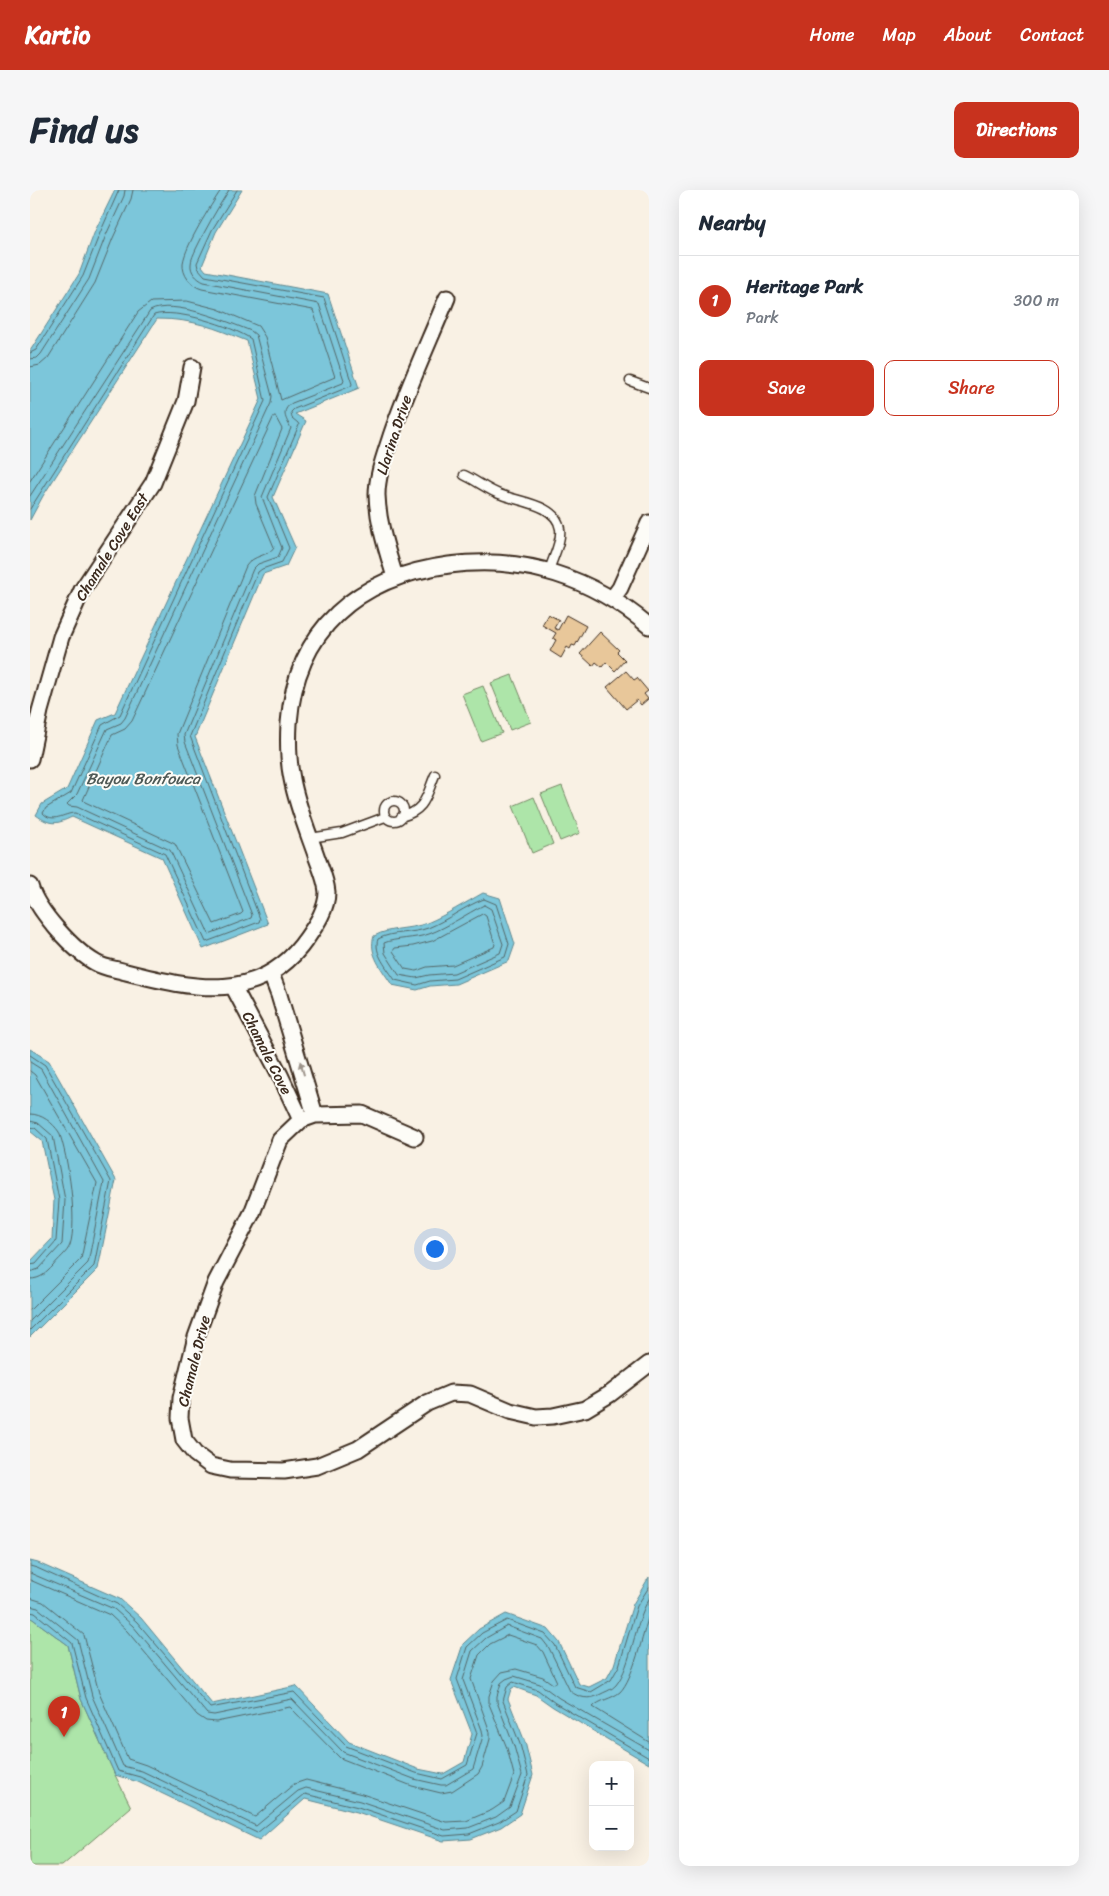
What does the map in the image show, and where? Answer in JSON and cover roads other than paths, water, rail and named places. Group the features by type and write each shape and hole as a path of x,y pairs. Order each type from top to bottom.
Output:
{"street":[{"name":"Llarina Drive","path":"395,577 379,518 377,494 379,476 401,407 447,298"},
{"name":"Chamale Cove East","path":"30,759 40,711 61,637 82,590 153,483 186,401 192,367"},
{"path":"612,599 620,588 649,524"},
{"path":"30,886 32,894 53,923 77,950 98,965 160,981 207,987 233,986 271,974 298,952 324,910 327,890 299,809 289,761 288,744 291,705 300,670 309,649 333,617 358,597 395,577 433,567 474,563 512,565 549,570 571,578 612,599 649,626"},
{"name":"Chamale Cove","path":"271,974 279,995 308,1117"},
{"name":"Chamale Cove","path":"233,986 280,1075 308,1117"},
{"path":"308,1117 362,1114 415,1137"},
{"name":"Chamale Drive","path":"308,1117 280,1140 252,1213 216,1282 196,1337 181,1398 180,1418 184,1440 195,1454 211,1466 230,1470 284,1470 317,1466 358,1449 427,1403 452,1393 470,1394 510,1411 536,1417 553,1416 585,1409 610,1394 649,1364"}],"lane":[{"path":"630,381 649,388"},
{"path":"464,475 501,495 543,508 556,519 560,526 561,534 549,570"},
{"path":"401,817 403,808 396,802 387,805 384,811 386,817 394,821 414,813 423,805 434,775"},
{"path":"310,838 342,833 386,817"}],"water":[{"name":"Bayou Bonfouca","path":"115,190 242,190 216,232 202,266 206,271 328,294 359,388 295,414 306,421 273,497 295,547 286,566 263,574 195,737 268,924 203,949 162,858 72,817 54,823 36,815 42,804 67,789 98,720 115,713 261,399 247,341 214,328 170,319 157,319 43,496 30,520 30,351 79,274 95,231"},
{"path":"483,893 500,898 515,944 509,961 456,984 430,986 417,990 392,985 374,955 374,936 387,931 427,923"},
{"path":"30,1049 49,1061 116,1180 98,1269 30,1337 30,1262 52,1239 54,1200 42,1141 30,1131"},
{"path":"30,1561 120,1599 141,1618 212,1704 296,1686 349,1742 418,1769 443,1774 464,1762 472,1734 451,1680 463,1644 479,1629 506,1614 548,1629 559,1642 579,1684 589,1687 607,1678 614,1665 633,1604 649,1577 649,1764 536,1695 514,1687 511,1689 508,1699 525,1742 533,1775 520,1814 501,1827 471,1839 443,1841 357,1812 305,1799 259,1840 138,1782 115,1775 81,1699 68,1645 30,1617"}],"place":[{"name":"Heritage Park","path":"64,1737"}]}
